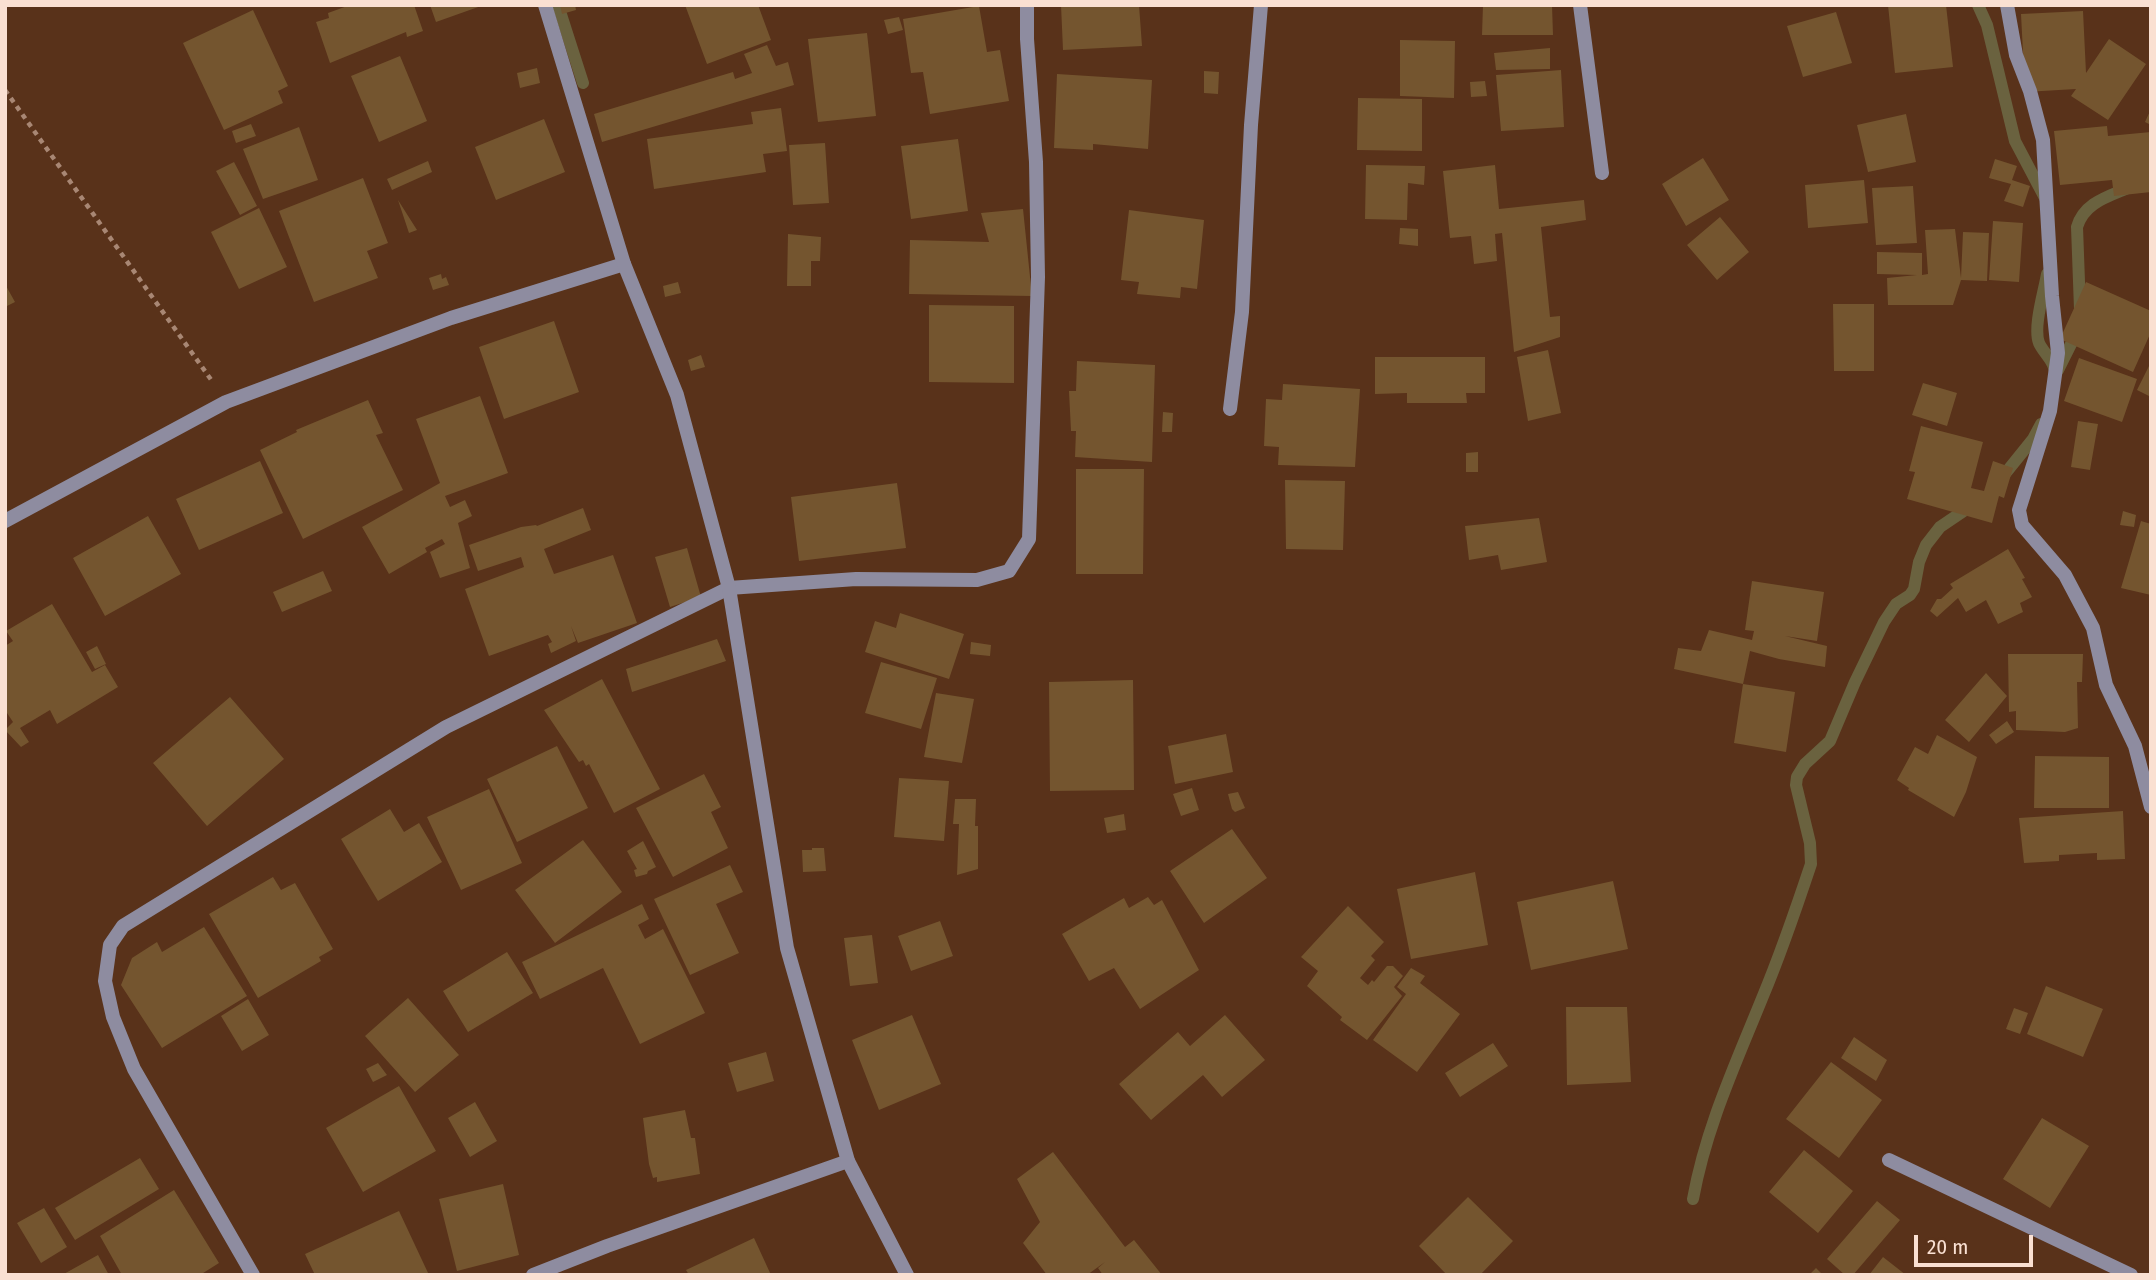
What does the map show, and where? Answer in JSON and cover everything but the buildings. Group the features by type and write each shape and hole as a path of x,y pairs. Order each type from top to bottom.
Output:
{"street":[{"path":"545,5 624,264 677,396 729,589 787,948 848,1161 907,1275"},
{"path":"253,1275 135,1069 113,1017 105,981 110,945 123,926 446,727 729,589 856,579 977,580 1009,571 1029,539 1038,277 1036,162 1027,5"},
{"path":"1230,409 1242,312 1251,125 1261,5"},
{"path":"1580,5 1602,173"},
{"path":"2007,5 2016,55 2043,139 2058,353 2050,411 2019,510 2022,525 2065,575 2093,628 2106,685 2135,746 2151,807"},
{"path":"5,521 226,402 451,318 624,264"},
{"path":"1889,1160 2131,1275"},
{"path":"533,1275 848,1161"}],"path":[{"path":"5,90 226,402"}],"waterway":[{"path":"558,5 583,83"},
{"path":"1978,5 1987,25 2015,141 2045,198"},
{"path":"2080,309 2077,227 2080,219 2091,206 2128,188"},
{"path":"2047,274 2037,336 2055,373"},
{"path":"2058,370 2078,330"},
{"path":"2000,480 2033,439 2041,424"},
{"path":"1693,1199 1714,1121 1776,964 1811,864 1810,843 1796,785 1797,777 1805,764 1830,741 1884,622 1896,604 1914,589 1919,562 1926,545 1940,527 1971,506"}]}
